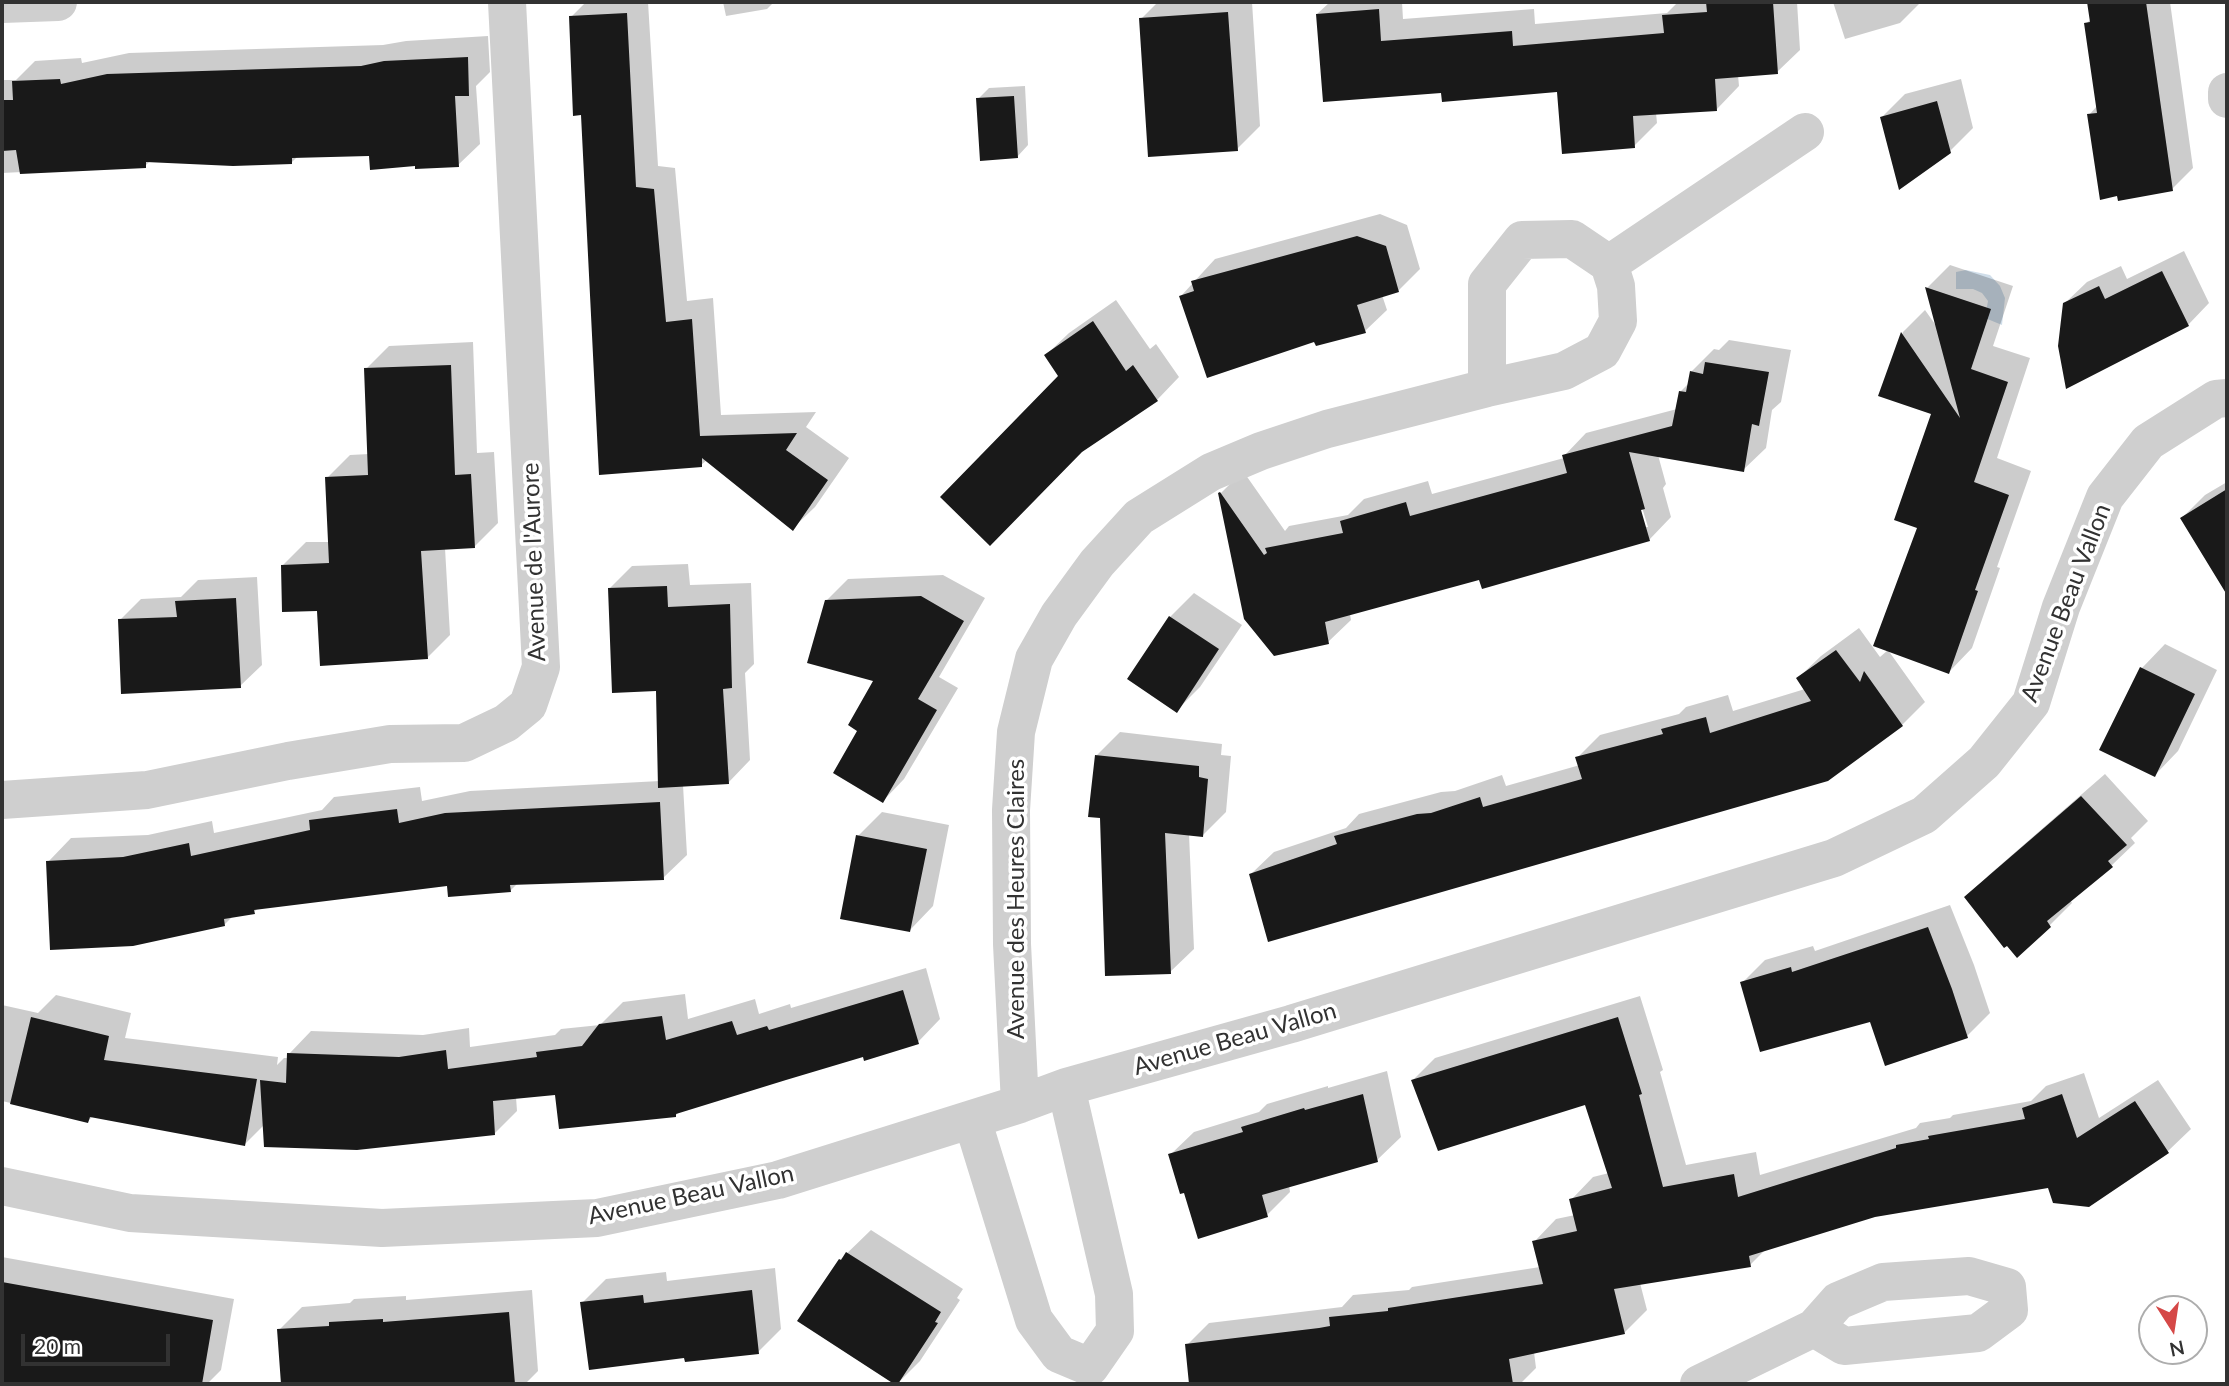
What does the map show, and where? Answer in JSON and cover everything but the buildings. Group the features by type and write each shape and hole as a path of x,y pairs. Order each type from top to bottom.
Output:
{"street":[{"path":"2,4 58,2"},
{"name":"Avenue de l'Aurore","path":"2,800 147,790 288,761 378,746 464,743 506,723 528,705 541,667 507,2"},
{"path":"2227,92 2227,99"},
{"path":"1487,387 1487,284 1522,240 1572,239 1609,264 1805,132"},
{"name":"Avenue des Heures Claires","path":"1020,1104 1012,918 1011,810 1016,732 1034,659 1059,615 1097,563 1139,517 1212,472 1261,451 1327,429 1487,387 1564,371 1602,351 1618,321 1616,286 1609,264"},
{"name":"Avenue Beau Vallon","path":"2,1186 130,1213 382,1228 597,1218 778,1180 1066,1087 1291,1024 1835,858 1924,815 1984,762 2031,704 2061,607 2105,497 2148,442 2216,399 2227,398"},
{"path":"972,1119 1034,1320 1059,1354 1092,1376 1115,1331 1114,1294 1066,1087"},
{"path":"1699,1384 1814,1328"}],"shaded area":[{"path":"1966,270 1990,275 2000,286 2005,298 2002,325 1985,318 1988,301 1982,293 1973,289 1956,289 1956,272"}]}
